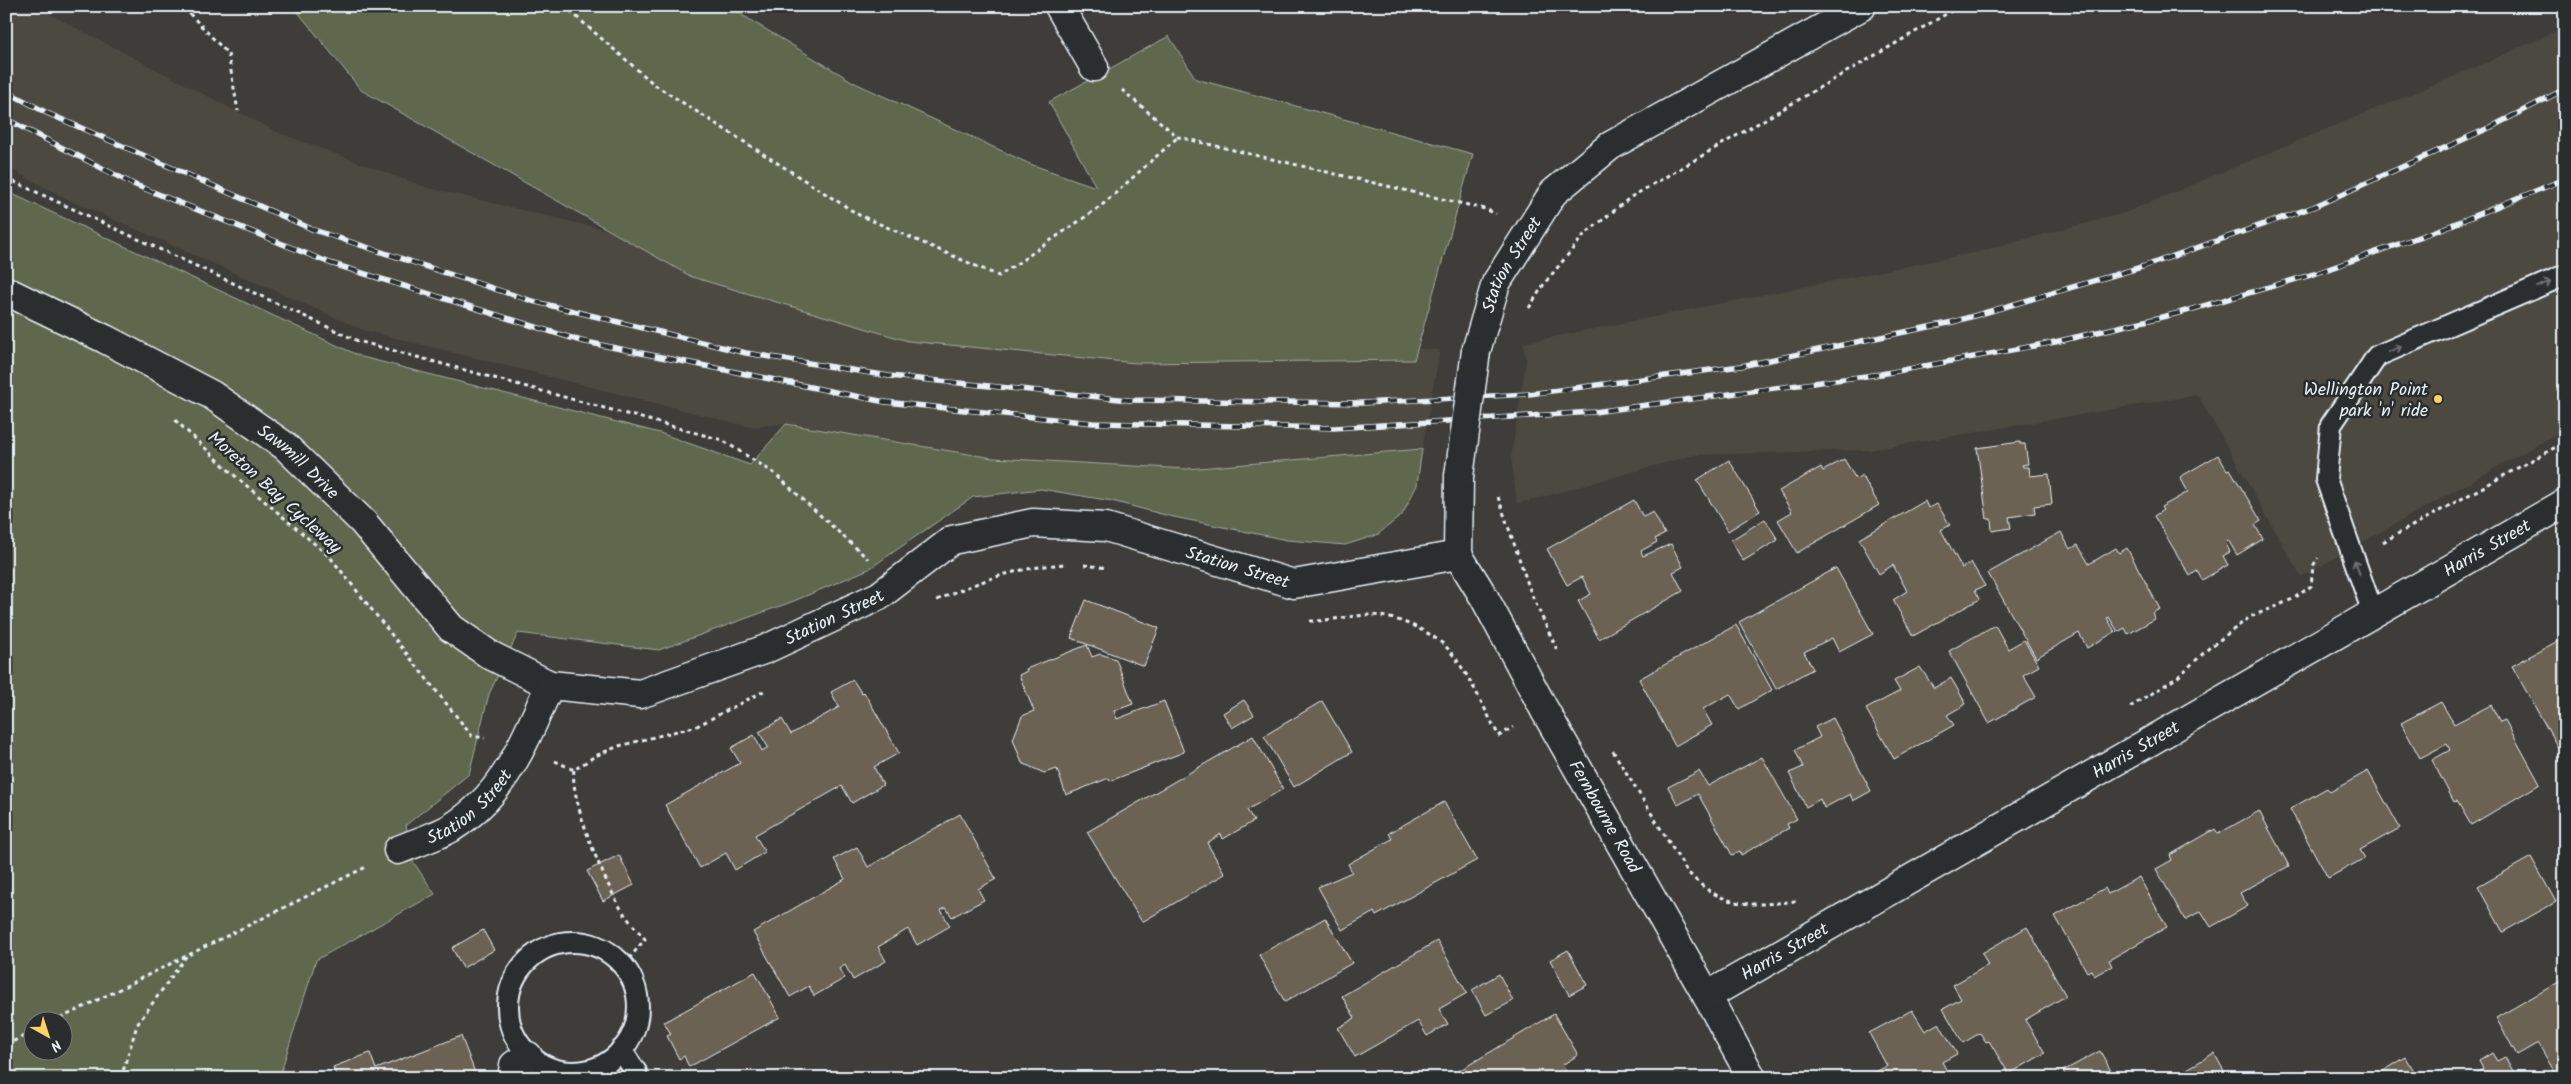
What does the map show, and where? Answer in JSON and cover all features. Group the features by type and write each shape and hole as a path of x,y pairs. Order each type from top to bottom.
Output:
{"street":[{"path":"1059,6 1094,66"},
{"name":"Station Street","path":"398,850 450,828 479,806 506,776 550,685 640,694 766,649 880,596 952,540 1033,523 1106,527 1294,584 1458,555 1460,476 1476,351 1496,283 1553,193 1610,146 1862,6"},
{"name":"Sawmill Drive","path":"6,291 105,339 212,395 284,446 363,522 451,628 490,655 550,685"},
{"name":"Harris Street","path":"1706,996 2565,503"},
{"name":"Fernbourne Road","path":"1458,555 1484,597 1544,709 1752,1078"},
{"path":"512,1078 514,1065 528,1056"}],"lane":[{"path":"2373,613 2326,479 2331,425 2377,356 2565,275"},
{"path":"569,942 590,943 609,952 624,965 634,983 639,1004 636,1024 628,1043 612,1060 592,1070 570,1073 547,1068 528,1056 515,1038 507,1016 509,994 516,973 531,957 548,946 569,942"},
{"path":"621,1050 636,1072"}],"path":[{"path":"187,6 189,14 228,54 238,111"},
{"path":"564,6 655,85 859,215 999,276 1100,206 1178,137"},
{"path":"1527,312 1544,284 1584,235 1631,197 1960,6"},
{"path":"1094,66 1178,137 1484,209 1531,228"},
{"path":"6,178 358,341 722,440 774,473 896,585"},
{"name":"Moreton Bay Cycleway","path":"172,416 234,475 330,557 472,736"},
{"path":"2127,709 2178,677 2209,648 2250,617 2293,599 2311,586 2313,566 2320,554 2388,541 2565,442"},
{"path":"1498,494 1507,528 1531,593 1562,661"},
{"path":"931,603 984,579 1028,567 1071,564"},
{"path":"1080,565 1109,568"},
{"path":"1306,621 1333,621 1368,615 1407,622 1448,648 1468,677 1499,736 1544,709"},
{"path":"624,965 645,939 624,914 580,817 572,781 574,770 595,756 619,746 698,726 771,687"},
{"path":"1608,742 1686,870 1701,886 1723,899 1744,905 1803,900"},
{"path":"522,745 574,770"},
{"path":"72,1012 398,850"},
{"path":"121,1078 137,1025 187,954"},
{"path":"6,1045 22,1037"}],"shaded area":[{"path":"6,6 34,6 277,132 425,187 898,299 1101,330 1440,350 1422,449 1187,469 993,458 786,424 750,427 363,330 63,197 6,167"},
{"path":"2565,27 2565,429 2301,577 2198,395 1870,450 1694,455 1517,504 1511,457 1526,360 1523,343 1977,252 2124,213 2474,68"}],"green space":[{"path":"293,6 727,6 855,83 1030,164 1096,187 1049,102 1169,36 1196,79 1473,154 1414,360 1136,363 908,341 692,277 361,90"},
{"path":"6,191 362,357 660,433 750,465 786,424 993,458 1187,469 1422,449 1417,485 1402,515 1377,535 1345,545 1287,540 1169,516 1112,501 1041,489 973,497 869,569 794,601 659,650 518,633 489,694 469,774 406,825 412,860 435,894 316,960 279,1078 6,1078"}],"building":[{"path":"2020,442 2020,444 2025,444 2028,464 2022,465 2023,467 2029,467 2030,476 2049,474 2052,504 2034,506 2035,513 2009,517 2011,528 1992,531 1991,519 1987,519 1977,448"},
{"path":"2218,455 2227,470 2230,469 2261,521 2255,525 2263,539 2237,555 2228,540 2225,542 2230,552 2223,556 2228,565 2202,580 2197,571 2190,576 2154,516 2163,510 2161,507 2188,492 2180,477"},
{"path":"1844,459 1856,479 1862,475 1879,505 1797,553 1778,520 1792,512 1779,491 1821,467 1823,471"},
{"path":"1729,460 1760,511 1728,531 1697,480"},
{"path":"1634,500 1643,517 1653,512 1665,534 1655,539 1657,542 1641,551 1643,556 1671,544 1683,567 1673,572 1683,591 1599,639 1578,601 1591,594 1582,577 1567,585 1547,549"},
{"path":"1925,501 1928,508 1937,504 1950,525 1941,530 1962,568 1971,562 1985,586 1975,590 1980,599 1913,636 1893,600 1907,591 1893,565 1879,574 1859,539"},
{"path":"1765,519 1778,540 1743,561 1731,540"},
{"path":"2061,532 2070,549 2078,545 2089,564 2116,548 2119,553 2127,548 2160,609 2152,613 2155,619 2128,634 2125,628 2118,632 2109,617 2107,618 2115,632 2087,648 2079,633 2036,658 1988,573"},
{"path":"1836,568 1873,634 1839,652 1832,638 1804,652 1813,669 1776,689 1739,622"},
{"path":"1086,600 1159,628 1144,666 1071,638"},
{"path":"1736,625 1772,690 1739,709 1730,694 1703,709 1712,725 1675,746 1639,679"},
{"path":"1995,625 2008,649 2024,640 2039,666 2023,675 2036,697 1989,723 1949,651"},
{"path":"2565,637 2565,760 2512,666"},
{"path":"1087,645 1092,657 1100,654 1116,659 1133,704 1114,711 1117,719 1164,701 1184,752 1110,781 1109,778 1066,795 1057,769 1044,773 1022,763 1013,739 1022,716 1034,711 1019,675 1027,671 1026,669"},
{"path":"1920,667 1934,688 1951,678 1966,704 1947,715 1954,725 1894,759 1866,709 1900,691 1894,681"},
{"path":"853,680 862,694 864,692 899,753 874,767 883,785 852,803 842,786 755,835 765,852 735,870 726,853 700,868 665,805 740,763 731,748 754,735 762,751 768,747 759,732 782,719 791,734 839,707 831,692"},
{"path":"1244,700 1254,715 1232,728 1223,713"},
{"path":"1322,701 1352,752 1294,787 1264,736"},
{"path":"2441,702 2454,724 2491,705 2500,722 2505,720 2540,784 2471,825 2457,801 2454,802 2432,760 2450,750 2447,744 2420,758 2401,723"},
{"path":"1833,718 1871,791 1853,801 1850,794 1824,808 1820,799 1806,807 1789,773 1803,767 1795,750 1820,737 1815,727"},
{"path":"1253,736 1283,789 1247,810 1254,821 1223,839 1221,834 1207,843 1225,874 1142,922 1087,832"},
{"path":"1762,757 1797,819 1787,824 1789,828 1741,855 1740,851 1732,855 1698,794 1678,805 1668,787 1699,771 1708,786"},
{"path":"2368,771 2400,828 2360,850 2365,858 2328,878 2290,809 2327,788 2330,792"},
{"path":"1444,802 1477,860 1376,916 1374,912 1342,930 1318,887 1352,872 1348,864 1392,839 1389,833"},
{"path":"2259,811 2289,866 2240,893 2248,906 2211,927 2201,911 2185,920 2156,869 2172,860 2170,855 2215,829 2218,834"},
{"path":"960,814 996,879 978,889 984,900 952,917 946,908 941,910 950,926 917,945 908,929 878,947 886,961 853,980 845,965 839,969 845,978 814,996 809,986 790,997 753,932 845,879 834,859 857,847 868,867"},
{"path":"619,855 634,885 603,901 587,871"},
{"path":"2531,857 2556,902 2503,932 2478,887"},
{"path":"2139,877 2167,927 2109,960 2112,966 2094,976 2091,970 2087,972 2055,916 2105,888 2108,894"},
{"path":"1325,918 1352,963 1285,1002 1259,955"},
{"path":"2027,927 2066,996 2025,1020 2045,1053 2009,1074 1989,1041 1986,1042 1980,1033 1963,1043 1943,1009 1961,999 1953,985 1988,965 1982,953"},
{"path":"483,930 494,950 463,968 452,948"},
{"path":"1437,941 1467,993 1439,1009 1448,1024 1427,1036 1418,1021 1355,1057 1338,1028 1355,1018 1342,996"},
{"path":"1568,950 1587,985 1569,995 1550,960"},
{"path":"755,972 780,1017 689,1067 684,1056 679,1059 667,1036 671,1034 664,1022"},
{"path":"1499,974 1513,1001 1486,1015 1472,990"},
{"path":"2564,979 2565,1075 2558,1078 2538,1043 2517,1055 2496,1018"},
{"path":"1912,1010 1925,1031 1939,1023 1957,1054 1942,1062 1951,1078 1871,1078 1870,1075 1887,1066 1869,1033"},
{"path":"1554,1014 1578,1055 1562,1065 1570,1078 1447,1078"},
{"path":"461,1036 477,1078 337,1078 333,1067 370,1053 376,1069"},
{"path":"2100,1051 2115,1078 2067,1078 2063,1071"},
{"path":"2214,1053 2228,1078 2172,1078"},
{"path":"2492,1053 2497,1061 2505,1057 2517,1078 2468,1078 2483,1069 2479,1061"},
{"path":"2406,1057 2418,1078 2372,1078"}],"railway":[{"path":"6,91 47,113 314,230 532,301 746,353 889,376 1129,400 1362,403 1529,394 1741,366 1953,322 2145,266 2313,207 2491,127 2565,89"},
{"path":"6,119 133,184 330,263 581,341 885,402 1093,423 1334,428 1594,412 1881,374 2055,342 2179,313 2314,274 2444,228 2565,179"}],"place":[{"name":"Wellington Point park 'n' ride","path":"2438,399"}]}
